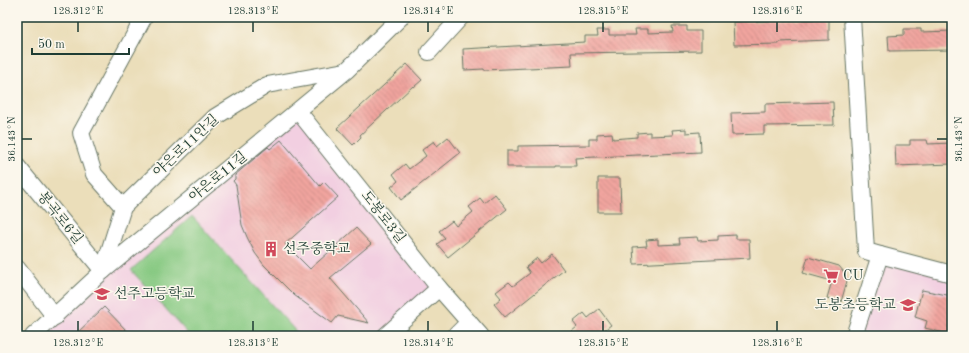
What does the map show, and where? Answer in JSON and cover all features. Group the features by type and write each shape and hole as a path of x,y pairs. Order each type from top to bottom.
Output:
{"street":[{"path":"123,207 94,174 81,133 144,17"},
{"name":"야은로11길","path":"33,336 103,271 347,70 401,17"},
{"path":"429,52 461,17"},
{"path":"852,17 866,251 952,274"},
{"name":"야은로11안길","path":"103,271 123,207 215,117 267,86 347,70"},
{"name":"도봉로3길","path":"298,111 439,288 481,336"},
{"name":"봉곡로6길","path":"17,166 103,271"},
{"path":"854,336 880,255"},
{"path":"17,268 54,317"},
{"path":"385,336 439,288"},
{"path":"455,336 469,322"}],"shaded area":[{"name":"선주중학교","path":"298,111 439,288 385,336 33,336"},
{"name":"도봉초등학교","path":"880,255 952,274 952,336 854,336"}],"green space":[{"path":"192,216 300,336 190,336 131,270"}],"building":[{"path":"829,19 829,40 779,42 779,44 734,45 733,22"},
{"path":"672,26 687,26 687,31 701,31 701,51 571,53 572,66 464,70 463,49 585,42 585,36 598,36 597,30 609,30 609,35 636,35 635,29 648,29 648,33 673,32"},
{"path":"904,29 921,29 921,32 952,31 952,50 889,51 888,36 904,35"},
{"path":"407,64 422,80 414,87 413,86 360,135 361,137 353,145 337,128"},
{"path":"833,102 834,125 764,126 764,134 732,135 731,113 765,112 765,104"},
{"path":"686,129 686,133 700,132 701,152 575,158 576,166 507,167 507,151 518,151 518,146 589,145 589,139 597,139 597,134 612,133 613,139 637,137 637,133 650,132 650,136 673,135 672,130"},
{"path":"448,137 460,153 401,200 391,187 398,181 393,174 405,164 409,169 426,156 422,150 434,141 437,146"},
{"name":"선주중학교","path":"281,140 320,186 324,182 338,197 285,244 310,269 356,228 371,244 330,278 369,323 338,316 332,323 294,295 264,265 255,253 247,237 242,225 236,185 233,181 235,179 235,175 268,147 270,149"},
{"path":"910,140 927,140 928,144 952,143 952,164 896,166 895,145 910,145"},
{"path":"598,178 620,178 621,212 598,212"},
{"path":"495,194 507,209 448,257 437,244 445,238 439,231 452,221 456,226 473,212 469,207 480,198 484,203"},
{"path":"736,235 736,239 749,239 750,258 634,264 633,247 647,246 646,240 658,239 658,245 680,244 679,238 697,237 698,241 718,240 718,236"},
{"path":"552,254 564,270 505,317 494,304 501,298 496,292 509,282 513,286 530,273 526,267 537,258 541,263"},
{"name":"CU","path":"808,257 839,266 844,272 847,281 841,302 827,298 832,281 803,273"},
{"name":"도봉초등학교","path":"922,290 952,296 952,335 925,328 927,321 915,317"},
{"path":"104,307 127,331 122,336 74,336"},
{"path":"599,309 611,325 596,336 566,336 577,327 573,322 584,313 588,318"}],"place":[{"name":"선주중학교","path":"271,249"},
{"name":"CU","path":"831,276"},
{"name":"선주고등학교","path":"102,294"},
{"name":"도봉초등학교","path":"908,305"}]}
